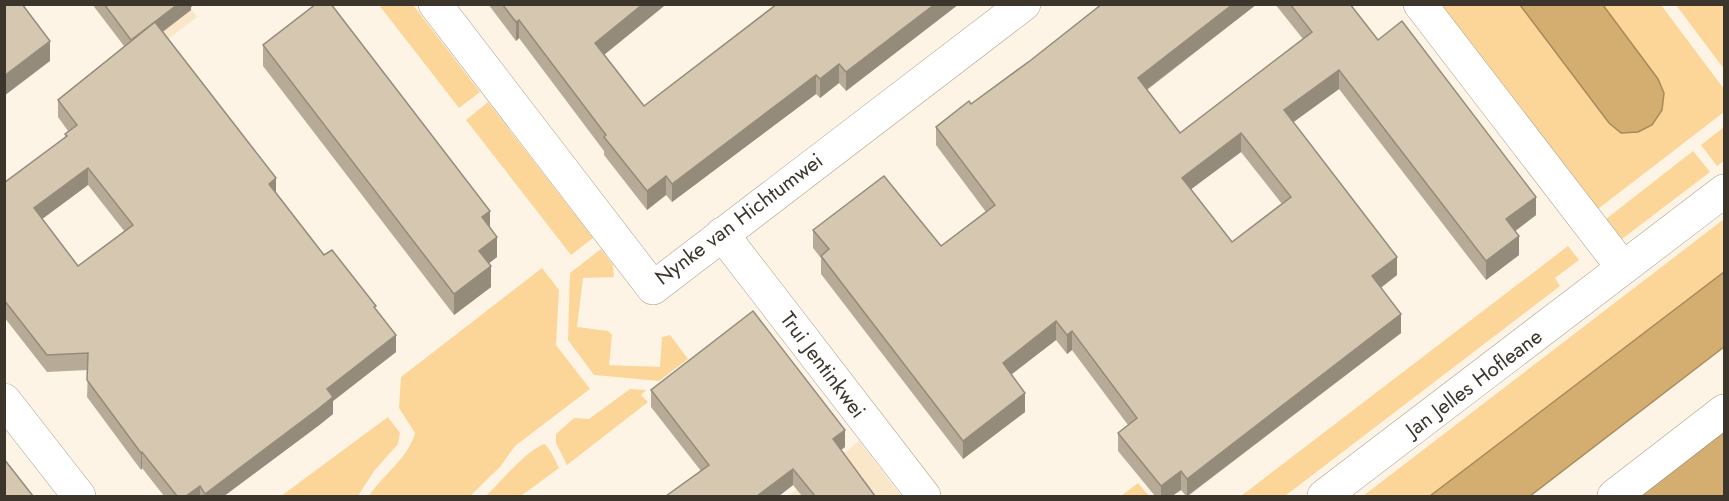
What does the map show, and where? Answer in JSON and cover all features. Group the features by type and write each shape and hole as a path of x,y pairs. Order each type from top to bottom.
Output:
{"street":[{"name":"Nynke van Hichtumwei","path":"435,4 653,288 1024,4"},
{"path":"1420,4 1623,268"},
{"name":"Jan Jelles Hofleane","path":"1324,496 1725,191"},
{"name":"Trui Jentinkwei","path":"722,234 924,496"},
{"path":"4,400 79,496"},
{"path":"1614,496 1725,411"}],"shaded area":[{"path":"135,5 188,5 197,17 164,42"},
{"path":"379,5 413,5 480,92 459,108"},
{"path":"1440,5 1520,5 1609,123 1621,133 1658,79 1603,5 1661,5 1724,89 1724,112 1598,209"},
{"path":"1520,5 1603,5 1658,79 1664,93 1662,110 1652,125 1638,132 1621,133 1609,123"},
{"path":"1676,5 1724,5 1724,69"},
{"path":"488,102 593,238 571,255 466,120"},
{"path":"1724,127 1724,161 1717,166 1701,145"},
{"path":"1693,151 1710,172 1622,239 1606,219"},
{"path":"1724,219 1724,272 1430,496 1363,496"},
{"path":"1568,246 1579,260 1555,278 1560,286 1285,496 1241,496"},
{"path":"601,249 613,265 614,277 583,278 577,327 608,331 612,335 609,365 660,367 662,337 670,335 688,359 659,381 594,375 568,340 570,273"},
{"path":"542,268 559,290 556,345 590,389 515,446 500,467 470,496 369,496 407,451 415,433 399,408 401,377"},
{"path":"1724,272 1724,347 1530,496 1430,496"},
{"path":"630,389 646,390 641,395 648,402 567,465 556,443 556,434 574,418 589,419"},
{"path":"388,417 400,433 398,444 374,471 358,496 281,496"},
{"path":"1724,432 1724,494 1722,496 1641,496"},
{"path":"859,441 901,496 788,496 848,450"},
{"path":"545,444 559,468 521,496 486,496 522,459"},
{"path":"1138,483 1149,496 1121,496"}],"building":[{"path":"4,4 22,4 50,41 4,76"},
{"path":"104,4 178,4 131,40"},
{"path":"316,4 331,4 490,211 482,217 497,237 479,251 491,266 454,294 263,45"},
{"path":"502,4 643,4 595,43 644,106 777,4 935,4 846,72 839,64 820,79 816,75 672,184 666,176 647,191 604,137 606,135 519,20 516,22"},
{"path":"1102,4 1233,4 1138,78 1180,133 1312,32 1290,4 1350,4 1378,40 1402,21 1536,197 1506,219 1519,236 1486,261 1339,70 1284,110 1397,257 1372,276 1401,314 1187,479 1181,471 1161,486 1118,433 1137,418 1072,331 1067,335 1056,321 1003,363 1025,393 963,441 821,256 829,249 813,230 884,176 941,246 995,205 936,127 969,101 971,104","holes":["1241,133 1291,197 1232,242 1182,178"]},
{"path":"155,22 276,178 269,184 324,255 332,250 396,335 327,389 333,397 205,494 200,486 186,496 177,496 141,453 87,380 88,353 47,355 4,300 4,183 67,136 65,134 77,125 58,100","holes":["88,168 133,225 78,266 34,208"]},
{"path":"753,311 845,430 833,439 875,496 815,496 793,469 757,496 666,496 709,465 651,390"},
{"path":"4,459 33,496 4,496"}]}
